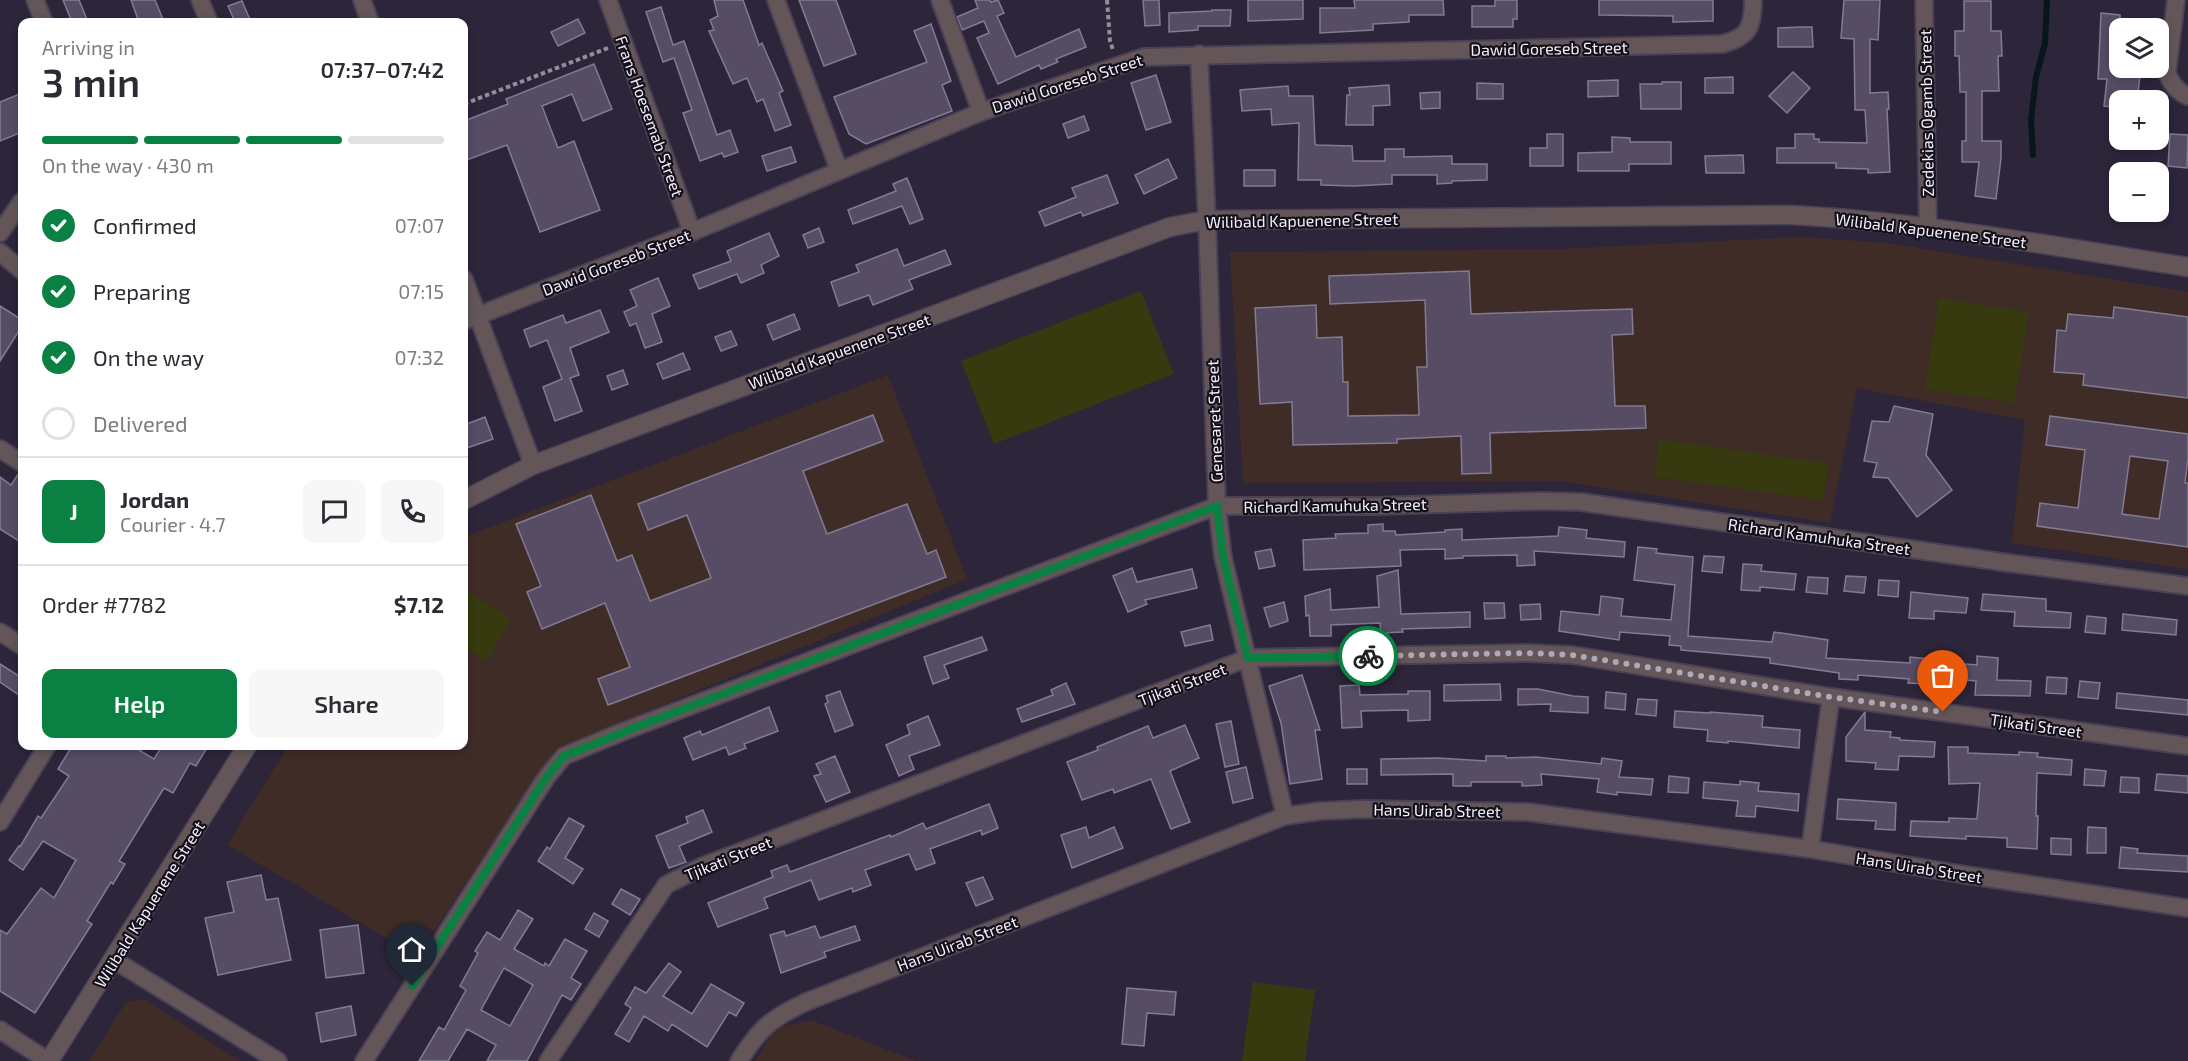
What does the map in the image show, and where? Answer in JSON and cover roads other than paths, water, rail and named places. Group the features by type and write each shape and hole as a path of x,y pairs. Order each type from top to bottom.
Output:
{"street":[{"path":"35,0 42,18"},
{"path":"200,0 207,18"},
{"path":"362,0 369,18"},
{"name":"Frans Hoesemab Street","path":"608,0 692,232"},
{"path":"776,0 839,170"},
{"path":"940,0 981,112"},
{"name":"Dawid Goreseb Street","path":"470,319 692,232 981,112 1144,57 1722,44 1745,35 1753,14 1753,0"},
{"name":"Zedekias Ogamb Street","path":"1924,0 1928,226"},
{"path":"2176,0 2168,73 2171,82 2181,94 2188,96"},
{"name":"Genesaret Street","path":"1199,54 1217,506 1223,557 1285,816"},
{"path":"0,233 18,207"},
{"name":"Wilibald Kapuenene Street","path":"468,498 533,465 1170,227 1207,220 1744,214 1846,218 1928,226 2188,267"},
{"path":"0,252 18,268"},
{"path":"470,319 533,465"},
{"path":"0,449 18,460"},
{"name":"Richard Kamuhuka Street","path":"364,1061 546,778 564,756 655,719 1217,506 1581,502 2188,586"},
{"path":"0,632 18,643"},
{"name":"Tjikati Street","path":"548,1061 666,885 714,862 1248,658 1549,654 1700,674 1831,697 2188,746"},
{"path":"1810,849 1831,697"},
{"path":"1,817 44,750"},
{"name":"Wilibald Kapuenene Street","path":"49,1061 245,750"},
{"name":"Hans Uirab Street","path":"739,1061 760,1030 770,1021 806,1002 1285,816 1320,811 1366,809 1528,812 1810,849 2188,908"},
{"path":"114,960 278,1061"},
{"path":"0,1029 49,1061"}],"waterway":[{"path":"2033,155 2031,120 2036,77 2045,43 2047,0"}]}
